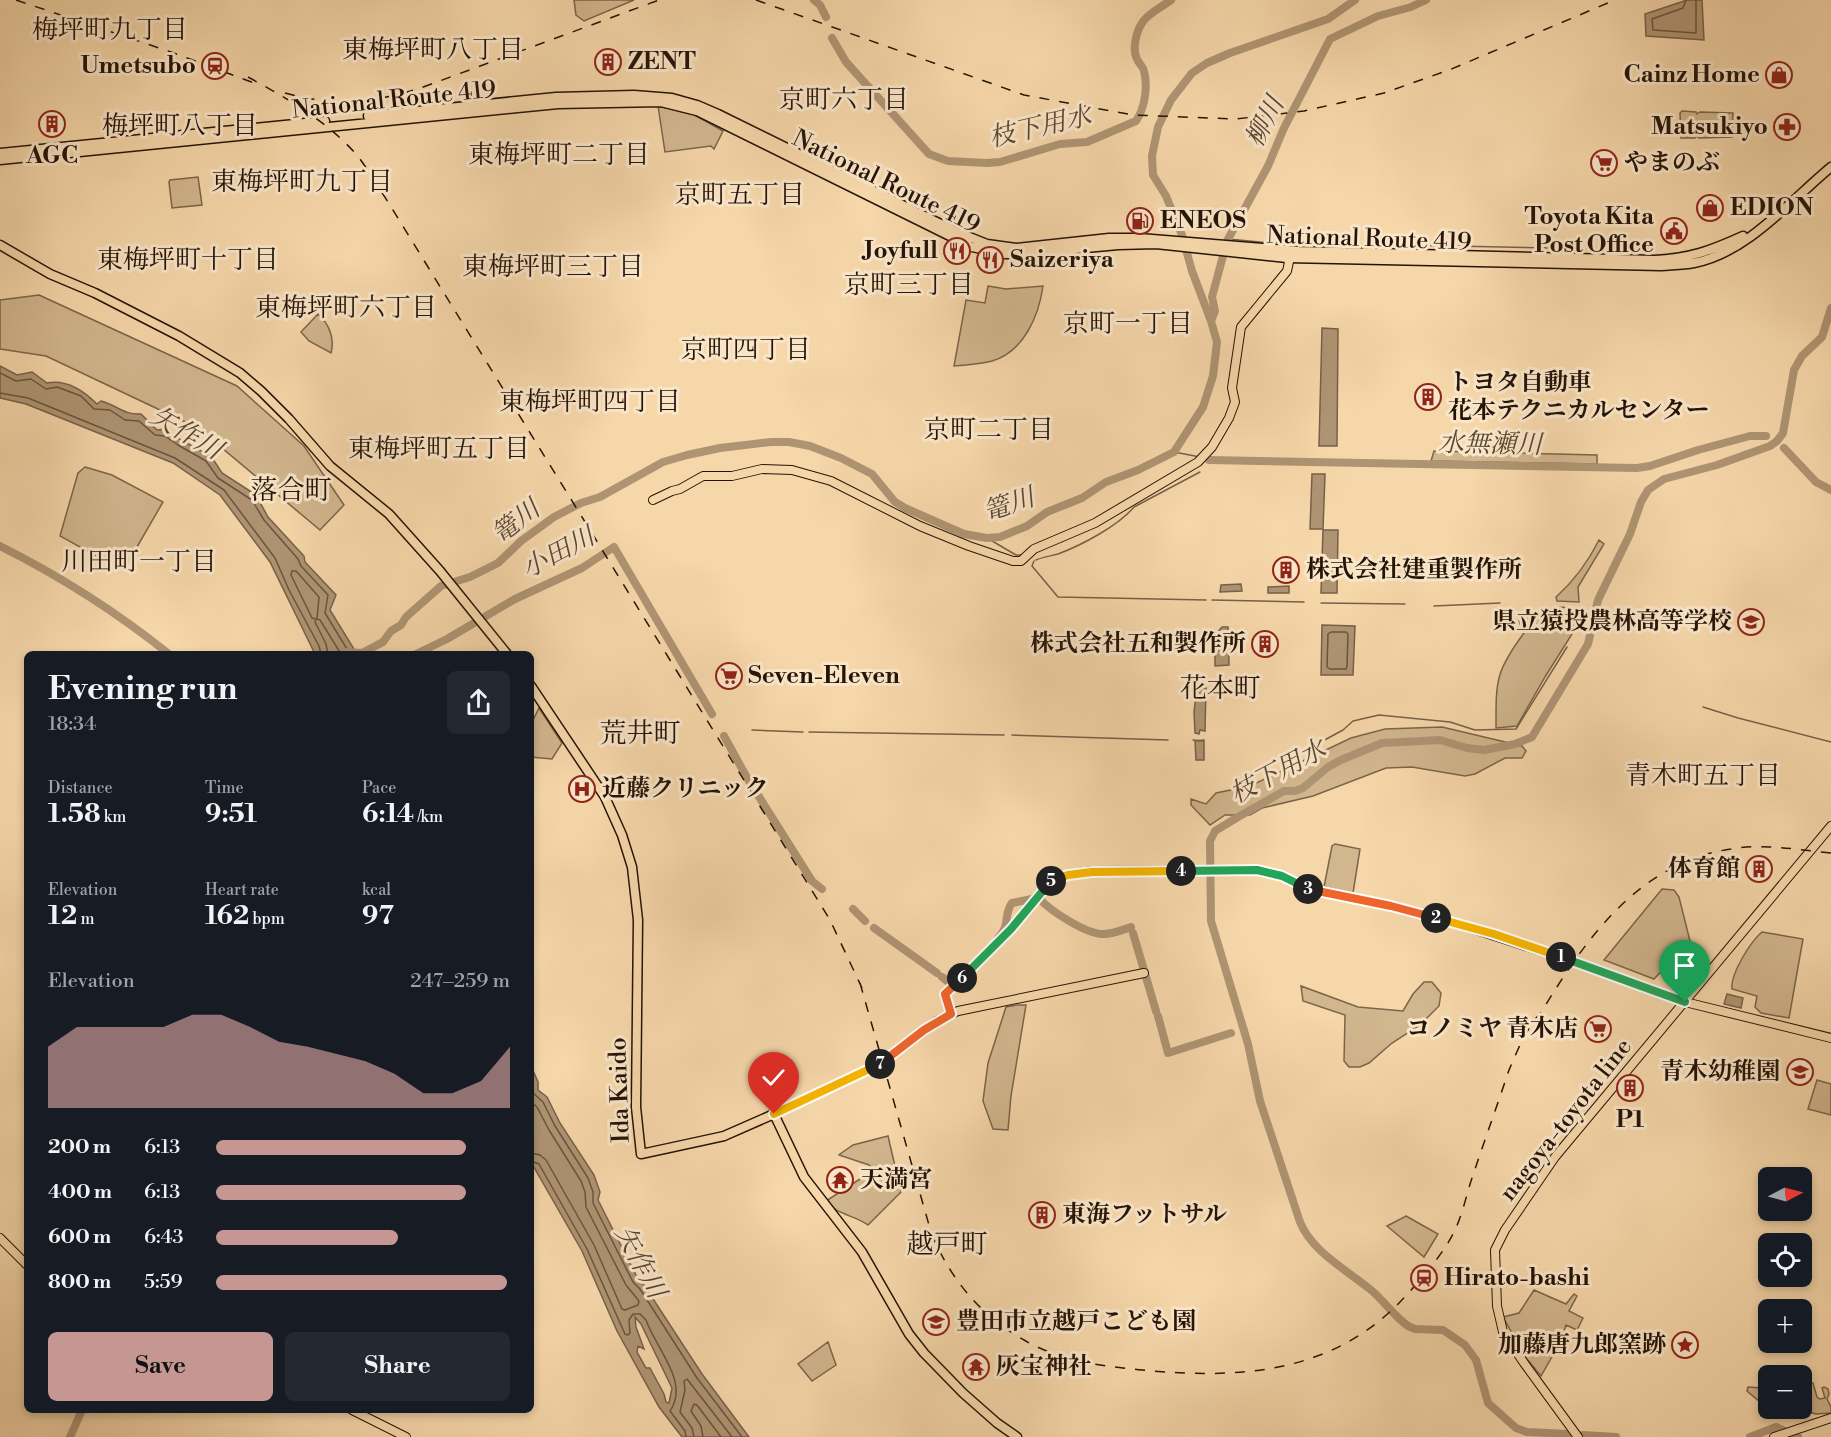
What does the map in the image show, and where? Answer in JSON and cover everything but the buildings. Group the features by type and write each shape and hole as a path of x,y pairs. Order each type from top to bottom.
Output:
{"highway":[{"name":"National Route 419","path":"0,153 556,97 654,95 687,101 718,114 947,228 987,244 1016,248 1109,238 1234,250 1287,258 1661,266 1694,263 1730,250 1760,229 1831,166"},
{"name":"National Route 419","path":"0,160 558,104 661,102 697,111 972,247 1004,254 1022,254 1159,242"},
{"name":"National Route 419","path":"1234,250 1654,260 1683,258 1721,247 1754,230 1831,166"},
{"path":"0,245 50,274 129,309 229,365 268,398 330,466 397,522 505,651"},
{"name":"Ida Kaido","path":"534,691 604,797 619,827 632,867 638,920 636,1107 641,1154 724,1137 774,1114"},
{"path":"774,1114 804,1177 862,1251 909,1334 963,1393 1017,1437"}],"main road":[{"path":"653,500 703,476 732,476 762,469 792,470 831,481 920,526 969,546 1012,561 1021,561 1034,549 1095,523 1198,462 1212,447 1229,418 1235,402 1232,388 1241,327 1287,271 1289,262 1287,258"},
{"name":"nagoya-toyota line","path":"1578,1437 1503,1332 1497,1306 1496,1250 1505,1230 1555,1157 1831,826"},
{"path":"951,1014 945,994 1006,935 1050,881 1068,875 1092,872 1231,869 1270,872 1303,888 1391,906 1461,925 1582,964 1685,1002 1831,1038"},
{"path":"774,1114 880,1064 924,1030 951,1014 983,1005 1144,974"},
{"path":"0,1238 24,1262"},
{"path":"358,1413 406,1437"},
{"path":"1777,1436 1831,1418"}],"shaded area":[{"path":"574,0 634,0 584,21 576,15"},
{"path":"658,106 695,115 723,131 714,149 711,146 665,152"},
{"path":"1682,111 1697,114 1700,112 1733,113 1732,137 1681,138 1680,113"},
{"path":"198,177 202,205 172,208 170,180"},
{"path":"988,286 1006,289 1043,286 1034,320 1021,341 1003,356 992,361 954,366 966,300 985,303"},
{"path":"39,295 237,386 304,446 344,505 320,530 198,428 46,356 0,349 0,300"},
{"path":"318,314 330,332 331,353 309,341 301,332"},
{"path":"1434,451 1597,455 1597,464 1431,461"},
{"path":"85,467 112,475 163,502 126,566 118,568 60,536 78,473"},
{"path":"1599,540 1604,544 1578,587 1579,602 1557,601 1556,597 1580,570"},
{"path":"1539,611 1576,612 1572,634 1517,726 1496,728 1499,678 1507,658 1524,633 1519,621"},
{"path":"539,708 562,743 552,759 534,757 534,718"},
{"path":"1442,727 1522,746 1526,751 1522,758 1505,758 1475,774 1465,776 1412,767 1386,768 1313,796 1262,808 1250,815 1225,815 1210,825 1191,805 1191,799 1206,804 1216,793 1250,786 1351,738 1385,729"},
{"path":"1335,844 1360,849 1353,893 1324,887 1332,846"},
{"path":"1662,889 1674,890 1679,897 1690,941 1654,979 1604,960"},
{"path":"1762,932 1803,939 1789,1018 1761,1013 1755,1007 1757,996 1732,989 1734,976 1742,959"},
{"path":"1424,982 1432,982 1441,993 1439,1006 1420,1025 1392,1043 1369,1063 1360,1067 1349,1067 1344,1061 1345,1015 1303,1001 1301,986 1358,1007 1403,1011 1413,994"},
{"path":"1026,1005 1011,1096 1008,1130 993,1129 983,1101 988,1063 1006,1007"},
{"path":"1817,1080 1831,1084 1831,1115 1808,1109"},
{"path":"888,1136 901,1192 868,1225 840,1212 826,1201 874,1170 869,1165 839,1155 853,1145"},
{"path":"1406,1216 1438,1234 1424,1257 1387,1226"},
{"path":"1534,1290 1566,1304 1574,1294 1577,1296 1569,1311 1583,1318 1577,1330 1566,1325 1561,1341 1541,1376 1526,1358 1503,1317 1519,1313"},
{"path":"828,1342 836,1365 812,1381 798,1364"},
{"path":"1812,1383 1817,1397 1820,1399 1825,1398 1822,1388 1828,1389 1827,1399 1831,1407 1831,1413 1812,1413"},
{"path":"1748,1387 1758,1388 1758,1400 1747,1391"}],"water":[{"path":"1687,0 1702,0 1704,40 1646,36 1645,14"},
{"path":"1322,328 1338,329 1337,446 1319,446"},
{"path":"0,366 17,375 32,372 47,383 68,384 97,404 101,401 129,413 141,414 157,430 166,429 211,456 222,473 256,495 268,517 336,595 330,610 355,651 314,651 270,562 220,495 173,463 26,404 0,398"},
{"path":"1312,474 1325,474 1323,529 1310,529"},
{"path":"1323,530 1338,530 1337,593 1321,593"},
{"path":"1241,584 1242,591 1220,592 1221,585"},
{"path":"1289,586 1289,593 1268,593 1268,587"},
{"path":"1322,625 1355,626 1353,675 1321,675"},
{"path":"1222,627 1228,627 1229,665 1215,666 1215,635"},
{"path":"1197,687 1206,688 1205,731 1200,730 1199,734 1195,733 1194,712"},
{"path":"1204,740 1204,760 1196,760 1195,741"},
{"path":"1727,994 1743,998 1741,1008 1724,1004"},
{"path":"534,1073 538,1082 538,1090 547,1097 560,1123 594,1175 600,1192 598,1200 638,1279 702,1374 749,1437 682,1437 659,1407 617,1331 582,1251 534,1167","holes":["635,1317 641,1324 672,1388 669,1403 666,1402 650,1368 646,1368 637,1352 638,1346 644,1349"]}],"waterway":[{"name":"枝下用水","path":"814,0 820,5 826,17"},
{"name":"枝下用水","path":"832,38 846,62 929,154 948,161 1000,162 1060,144 1087,142 1136,121 1144,103 1146,83 1143,69 1136,55 1136,36 1144,20 1171,0"},
{"name":"篭川","path":"366,651 383,642 391,631 401,625 406,617 441,586 470,577 498,563 521,541 554,517 581,503 600,497 663,462 687,455 720,448 771,442 789,442 810,446 841,458 872,474 895,502 905,508 964,534 987,538 1000,537 1027,526 1047,512 1082,498 1106,482 1138,470 1174,452 1203,407 1213,376 1217,342 1182,235 1166,196 1153,175 1152,156 1158,127 1171,100 1192,73 1207,63 1328,19 1355,0"},
{"name":"柳川","path":"1211,321 1215,311 1212,297 1227,241 1268,166 1284,128 1330,39 1378,16 1411,7 1426,0"},
{"path":"1228,239 1260,242 1600,249"},
{"name":"枝下用水","path":"1568,1434 1527,1432 1516,1428 1488,1403 1476,1360 1465,1345 1443,1330 1415,1329 1408,1326 1371,1290 1321,1251 1306,1233 1300,1222 1260,1101 1248,1044 1211,921 1210,841 1215,831 1238,817 1284,791 1303,788 1328,767 1382,743 1440,740 1467,748 1484,750 1515,744 1532,737 1588,644 1598,600 1630,534 1641,502 1648,490 1664,479 1717,465 1770,446 1777,441 1783,433 1794,370 1802,356 1822,337 1831,308"},
{"name":"水無瀬川","path":"1209,460 1637,468 1750,436 1766,436"},
{"name":"水無瀬川","path":"1784,448 1816,482 1831,490"},
{"path":"1174,452 1200,457"},
{"path":"1036,560 1078,546 1109,528 1134,507 1200,472"},
{"path":"987,538 1016,555 1022,555"},
{"path":"0,546 87,595 165,651"},
{"name":"小田川","path":"422,651 515,599 582,568 614,547 712,714"},
{"path":"1034,561 1032,566 1058,597 1206,600"},
{"path":"1212,600 1304,602"},
{"path":"1321,603 1405,604"},
{"path":"1434,606 1500,603"},
{"path":"1554,607 1576,608"},
{"path":"1319,743 1343,730 1353,721 1379,715 1450,722 1475,730 1516,729 1567,647"},
{"path":"1703,707 1831,742"},
{"path":"752,730 803,732"},
{"path":"809,732 1004,735"},
{"path":"1012,735 1168,740"},
{"name":"小田川","path":"724,736 746,776 812,881 822,889"},
{"path":"1193,740 1203,741"},
{"name":"小田川","path":"1039,898 1069,921 1097,933 1111,933 1131,927"},
{"name":"小田川","path":"998,938 1004,929 1012,903 1032,899"},
{"name":"小田川","path":"853,909 865,921"},
{"name":"小田川","path":"874,928 937,973"},
{"name":"小田川","path":"1133,933 1156,1011"},
{"name":"小田川","path":"942,977 951,984 959,976"},
{"name":"小田川","path":"1158,1016 1168,1053 1231,1033"},
{"path":"70,1437 81,1413"},
{"name":"枝下用水","path":"1750,1437 1776,1427 1798,1437"},
{"name":"枝下用水","path":"1583,1435 1616,1437"}],"railway":[{"path":"16,0 171,52 254,83"},
{"path":"285,93 321,100 356,101 408,92 659,0"},
{"path":"756,0 1024,95 1133,115 1236,119 1304,111 1384,93 1449,70 1615,0"},
{"path":"248,77 322,123 349,146 360,159 830,920 862,988"},
{"path":"860,983 931,1232 947,1265 980,1307 1024,1340 1066,1358 1096,1364 1177,1373 1246,1372 1280,1367 1312,1358 1343,1345 1372,1326 1400,1302 1429,1270 1456,1227 1509,1070 1523,1039 1577,957 1619,908 1643,887 1669,870 1699,857 1744,847 1831,853"}],"place":[{"name":"ZENT","path":"608,62"},
{"name":"Umetsubo","path":"215,66"},
{"name":"Cainz Home","path":"1779,75"},
{"name":"AGC","path":"52,124"},
{"name":"Matsukiyo","path":"1787,127"},
{"name":"やまのぶ","path":"1604,163"},
{"name":"EDION","path":"1710,208"},
{"name":"ENEOS","path":"1140,221"},
{"name":"Toyota Kita Post Office","path":"1674,231"},
{"name":"Joyfull","path":"957,251"},
{"name":"Saizeriya","path":"990,260"},
{"name":"トヨタ自動車 花本テクニカルセンター","path":"1428,397"},
{"name":"株式会社建重製作所","path":"1286,570"},
{"name":"県立猿投農林高等学校","path":"1751,622"},
{"name":"株式会社五和製作所","path":"1265,644"},
{"name":"Seven-Eleven","path":"729,676"},
{"name":"近藤クリニック","path":"582,789"},
{"name":"体育館","path":"1759,869"},
{"name":"コノミヤ 青木店","path":"1598,1029"},
{"name":"青木幼稚園","path":"1800,1072"},
{"name":"P1","path":"1630,1088"},
{"name":"天満宮","path":"840,1180"},
{"name":"東海フットサル","path":"1042,1215"},
{"name":"Hirato-bashi","path":"1424,1278"},
{"name":"豊田市立越戸こども園","path":"936,1322"},
{"name":"加藤唐九郎窯跡","path":"1685,1345"},
{"name":"灰宝神社","path":"976,1367"}],"district":[{"name":"梅坪町九丁目","path":"110,30"},
{"name":"東梅坪町八丁目","path":"433,50"},
{"name":"京町六丁目","path":"844,100"},
{"name":"梅坪町八丁目","path":"180,126"},
{"name":"東梅坪町二丁目","path":"559,155"},
{"name":"東梅坪町九丁目","path":"302,182"},
{"name":"京町五丁目","path":"740,195"},
{"name":"東梅坪町十丁目","path":"188,260"},
{"name":"東梅坪町三丁目","path":"553,267"},
{"name":"京町三丁目","path":"909,285"},
{"name":"東梅坪町六丁目","path":"346,308"},
{"name":"京町一丁目","path":"1128,324"},
{"name":"京町四丁目","path":"746,350"},
{"name":"東梅坪町四丁目","path":"590,402"},
{"name":"京町二丁目","path":"989,430"},
{"name":"東梅坪町五丁目","path":"439,449"},
{"name":"落合町","path":"291,491"},
{"name":"川田町一丁目","path":"139,562"},
{"name":"花本町","path":"1220,689"},
{"name":"荒井町","path":"640,734"},
{"name":"青木町五丁目","path":"1703,776"},
{"name":"越戸町","path":"947,1245"}],"route":[{"path":"774,1114 880,1064 924,1030 951,1014 945,994 1006,935 1050,881 1079,873 1231,869 1270,872 1303,888 1391,906 1494,934 1685,1002"}],"water label":[{"name":"矢作川","path":"186,433"},
{"name":"矢作川","path":"640,1262"}]}
